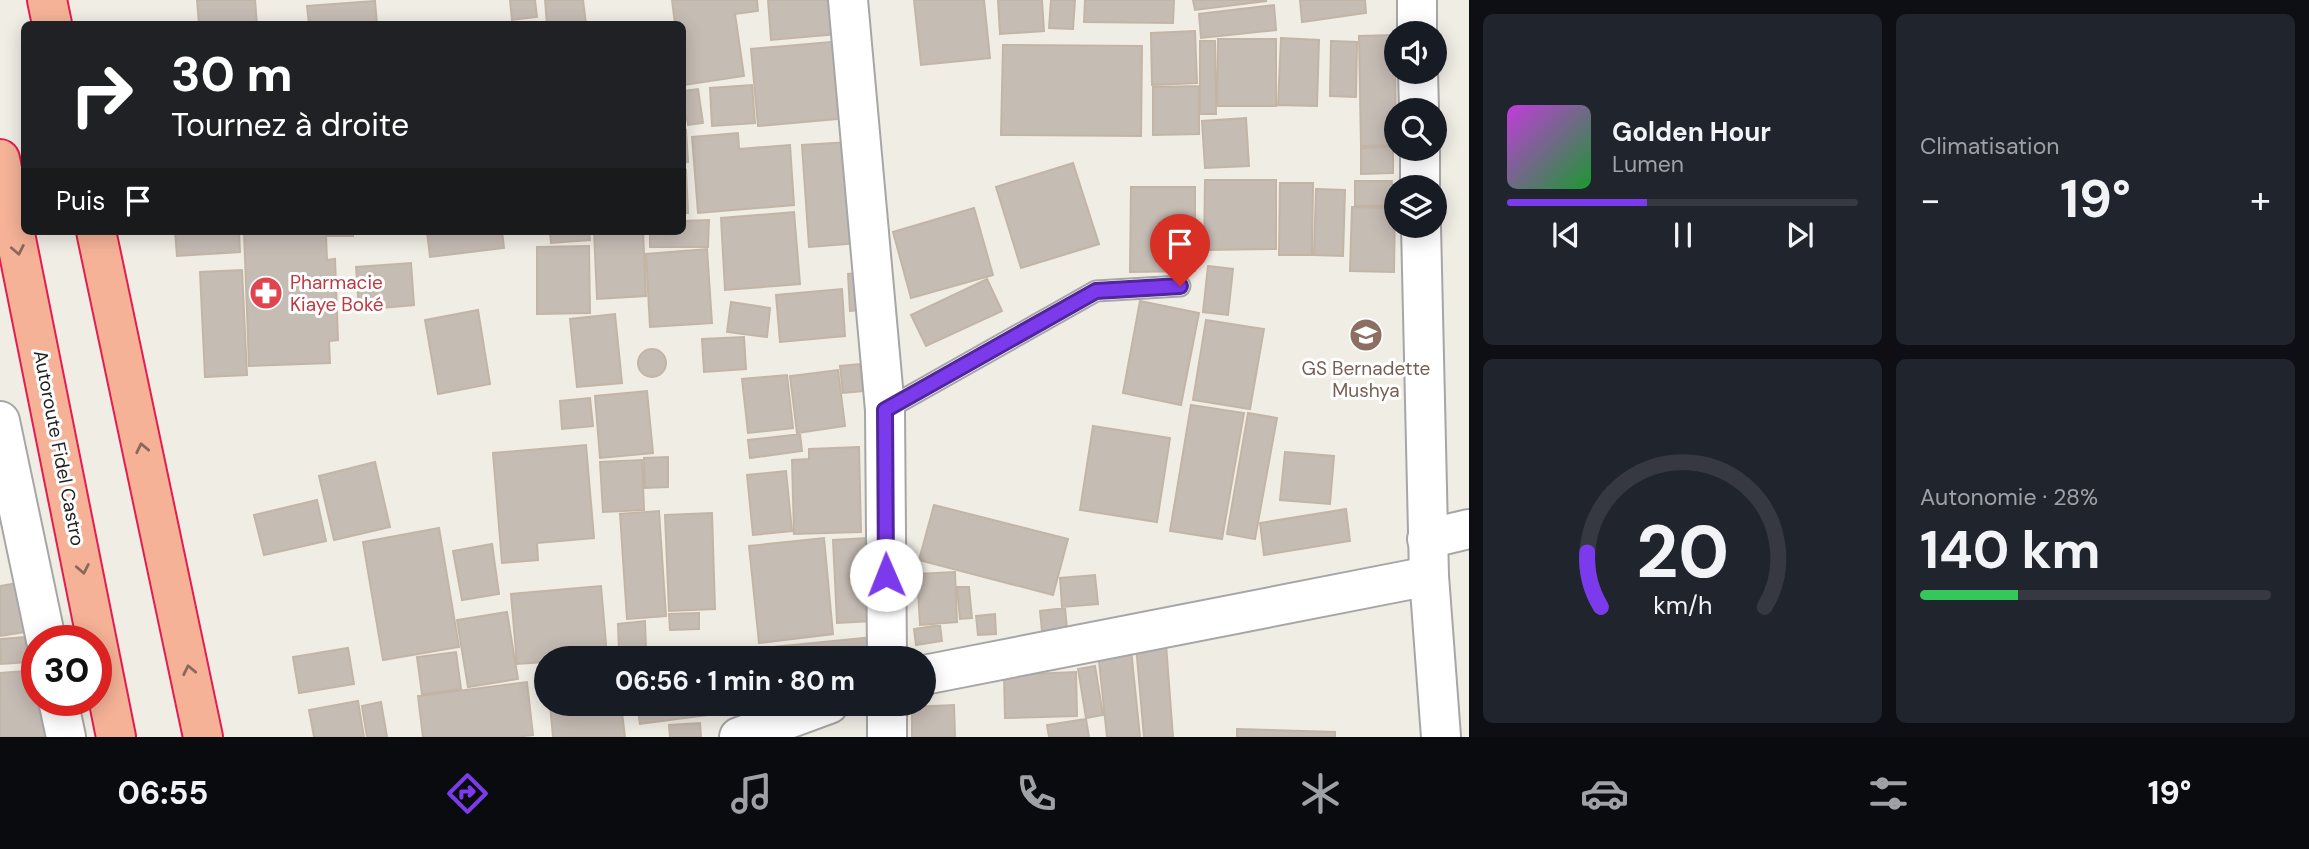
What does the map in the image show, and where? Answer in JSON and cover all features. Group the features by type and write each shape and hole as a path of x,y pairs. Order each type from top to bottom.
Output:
{"highway":[{"path":"47,0 51,21"},
{"name":"Autoroute Fidel Castro","path":"0,159 116,737"},
{"path":"97,235 203,737"}],"street":[{"path":"848,0 885,410 887,646"},
{"path":"1417,0 1418,21"},
{"path":"1421,238 1427,539 1441,737"},
{"path":"0,421 43,625"},
{"path":"21,520 72,511"},
{"path":"1427,539 1469,529"},
{"path":"936,673 1429,576"},
{"path":"61,716 66,737"},
{"path":"739,737 796,716"},
{"path":"887,716 887,737"}],"lane":[{"path":"885,410 1096,291 1180,286"}],"building":[{"path":"197,0 255,0 257,21 199,21"},
{"path":"510,0 535,0 537,17 512,20"},
{"path":"545,0 583,0 586,21 547,21"},
{"path":"672,0 757,0 758,11 735,14 744,76 686,85 686,21 675,21"},
{"path":"768,0 834,0 837,34 771,40"},
{"path":"914,0 984,0 990,58 921,65"},
{"path":"998,0 1042,0 1044,31 1000,34"},
{"path":"1051,0 1075,0 1073,29 1049,28"},
{"path":"1085,0 1174,0 1173,23 1084,22"},
{"path":"1193,0 1266,0 1266,1 1195,10"},
{"path":"1300,0 1365,0 1366,13 1302,22"},
{"path":"375,1 377,21 309,21 307,6"},
{"path":"1274,5 1276,30 1201,38 1199,14"},
{"path":"1195,31 1197,83 1152,85 1151,33"},
{"path":"1384,35 1384,84 1395,84 1396,98 1384,98 1384,145 1361,146 1359,36"},
{"path":"1281,38 1319,40 1317,106 1278,105"},
{"path":"1218,39 1276,39 1276,106 1217,106"},
{"path":"842,41 848,118 758,126 751,49"},
{"path":"1200,41 1215,41 1216,114 1200,114"},
{"path":"1331,41 1357,42 1356,97 1330,96"},
{"path":"1003,45 1142,46 1141,136 1001,135"},
{"path":"752,85 755,123 712,126 710,88"},
{"path":"1199,86 1199,134 1153,135 1153,87"},
{"path":"698,89 703,123 688,125 686,90"},
{"path":"1246,118 1249,166 1205,168 1202,121"},
{"path":"686,130 688,162 686,162"},
{"path":"738,133 739,149 790,145 794,205 698,213 692,137"},
{"path":"850,142 859,243 809,247 802,145"},
{"path":"1384,147 1384,161 1393,161 1393,173 1361,174 1361,148"},
{"path":"1073,163 1099,244 1021,268 996,187"},
{"path":"686,170 688,213 686,213"},
{"path":"1205,180 1276,180 1276,249 1204,250"},
{"path":"1355,181 1384,181 1384,206 1355,206"},
{"path":"1280,183 1313,183 1312,255 1279,255"},
{"path":"1131,187 1195,187 1195,271 1130,272"},
{"path":"1316,189 1345,190 1343,256 1314,255"},
{"path":"1352,207 1384,208 1384,238 1395,238 1394,272 1350,271"},
{"path":"974,208 993,275 911,298 893,232"},
{"path":"794,212 800,284 725,290 721,218"},
{"path":"709,220 708,247 650,247 650,235 686,235 686,221"},
{"path":"175,235 239,235 240,252 177,256"},
{"path":"244,235 353,235 326,236 327,260 335,259 338,340 329,341 330,363 249,366"},
{"path":"427,235 502,235 504,248 430,257"},
{"path":"550,235 589,235 590,240 551,243"},
{"path":"594,235 643,235 646,296 597,299"},
{"path":"589,246 590,313 537,314 537,247"},
{"path":"707,249 712,323 650,327 646,254"},
{"path":"411,263 414,305 359,310 356,267"},
{"path":"1208,266 1233,269 1228,315 1203,312"},
{"path":"242,270 247,375 205,377 200,272"},
{"path":"870,272 874,309 850,311 848,274"},
{"path":"987,279 1002,311 926,346 911,315"},
{"path":"842,289 845,336 780,342 776,295"},
{"path":"1140,301 1199,313 1181,405 1123,393"},
{"path":"731,302 770,308 767,337 727,332"},
{"path":"478,310 490,384 438,394 425,320"},
{"path":"615,314 622,383 577,387 570,319"},
{"path":"1206,320 1264,329 1250,409 1193,400"},
{"path":"744,337 746,369 704,372 702,339"},
{"path":"652,349 662,353 666,363 662,373 652,377 642,373 638,363 642,353"},
{"path":"860,364 863,391 843,393 840,366"},
{"path":"838,370 845,426 797,433 790,376"},
{"path":"787,375 793,428 748,433 742,379"},
{"path":"647,391 653,453 600,458 595,396"},
{"path":"590,398 593,426 562,429 560,401"},
{"path":"1191,405 1244,413 1222,539 1170,531"},
{"path":"1248,413 1277,418 1255,539 1227,534"},
{"path":"1093,426 1170,438 1157,522 1080,510"},
{"path":"800,434 802,451 750,458 748,440"},
{"path":"586,445 594,538 537,543 538,560 502,563 493,453"},
{"path":"859,447 861,532 794,534 792,460 809,459 809,449"},
{"path":"1285,452 1334,456 1330,504 1280,500"},
{"path":"668,457 668,487 645,488 644,458"},
{"path":"642,460 644,510 603,512 600,462"},
{"path":"375,462 390,527 334,540 319,476"},
{"path":"786,471 792,531 753,535 747,475"},
{"path":"317,500 326,541 264,555 254,515"},
{"path":"934,505 1068,539 1053,595 919,560"},
{"path":"1346,509 1350,541 1264,555 1260,523"},
{"path":"659,511 666,616 627,619 620,514"},
{"path":"712,513 715,609 669,611 665,515"},
{"path":"439,528 459,647 383,660 363,542"},
{"path":"824,538 833,634 759,643 749,546"},
{"path":"868,538 873,621 837,623 833,540"},
{"path":"492,544 499,594 462,600 453,551"},
{"path":"955,572 957,622 920,625 917,574"},
{"path":"1095,575 1098,604 1062,607 1060,578"},
{"path":"18,583 25,625 21,625 21,633 0,636 0,586"},
{"path":"601,586 606,646 534,646 534,663 517,664 511,594"},
{"path":"957,587 969,587 972,618 960,619"},
{"path":"1065,608 1067,628 1042,631 1040,611"},
{"path":"507,612 518,679 468,687 457,620"},
{"path":"699,613 699,629 670,630 669,614"},
{"path":"995,614 996,634 978,635 976,616"},
{"path":"645,621 646,646 619,646 618,624"},
{"path":"940,625 942,641 916,645 914,629"},
{"path":"21,637 21,663 1,664 0,639"},
{"path":"873,637 874,646 783,646"},
{"path":"1166,644 1173,737 1144,737 1136,646"},
{"path":"348,648 354,684 299,693 293,657"},
{"path":"1131,649 1140,737 1107,737 1098,652"},
{"path":"456,652 461,689 422,694 417,657"},
{"path":"1095,666 1103,715 1086,718 1078,669"},
{"path":"21,671 21,716 44,716 45,737 0,737 0,673"},
{"path":"1076,672 1077,716 1005,718 1004,675"},
{"path":"527,682 533,735 423,737 418,696"},
{"path":"358,701 364,737 314,737 309,710"},
{"path":"381,702 387,737 367,737 362,706"},
{"path":"954,705 955,737 912,737 912,716 936,716 936,706"},
{"path":"551,716 622,716 625,737 553,737"},
{"path":"639,716 701,716 640,724"},
{"path":"1086,719 1089,737 1049,737 1047,725"},
{"path":"700,723 701,737 670,737 669,725"},
{"path":"1237,729 1335,732 1335,737 1237,737"}],"place":[{"name":"Pharmacie Kiaye Boké","path":"266,293"},
{"name":"GS Bernadette Mushya","path":"1366,335"}],"route":[{"path":"886,575 885,410 1096,291 1180,286"}]}
